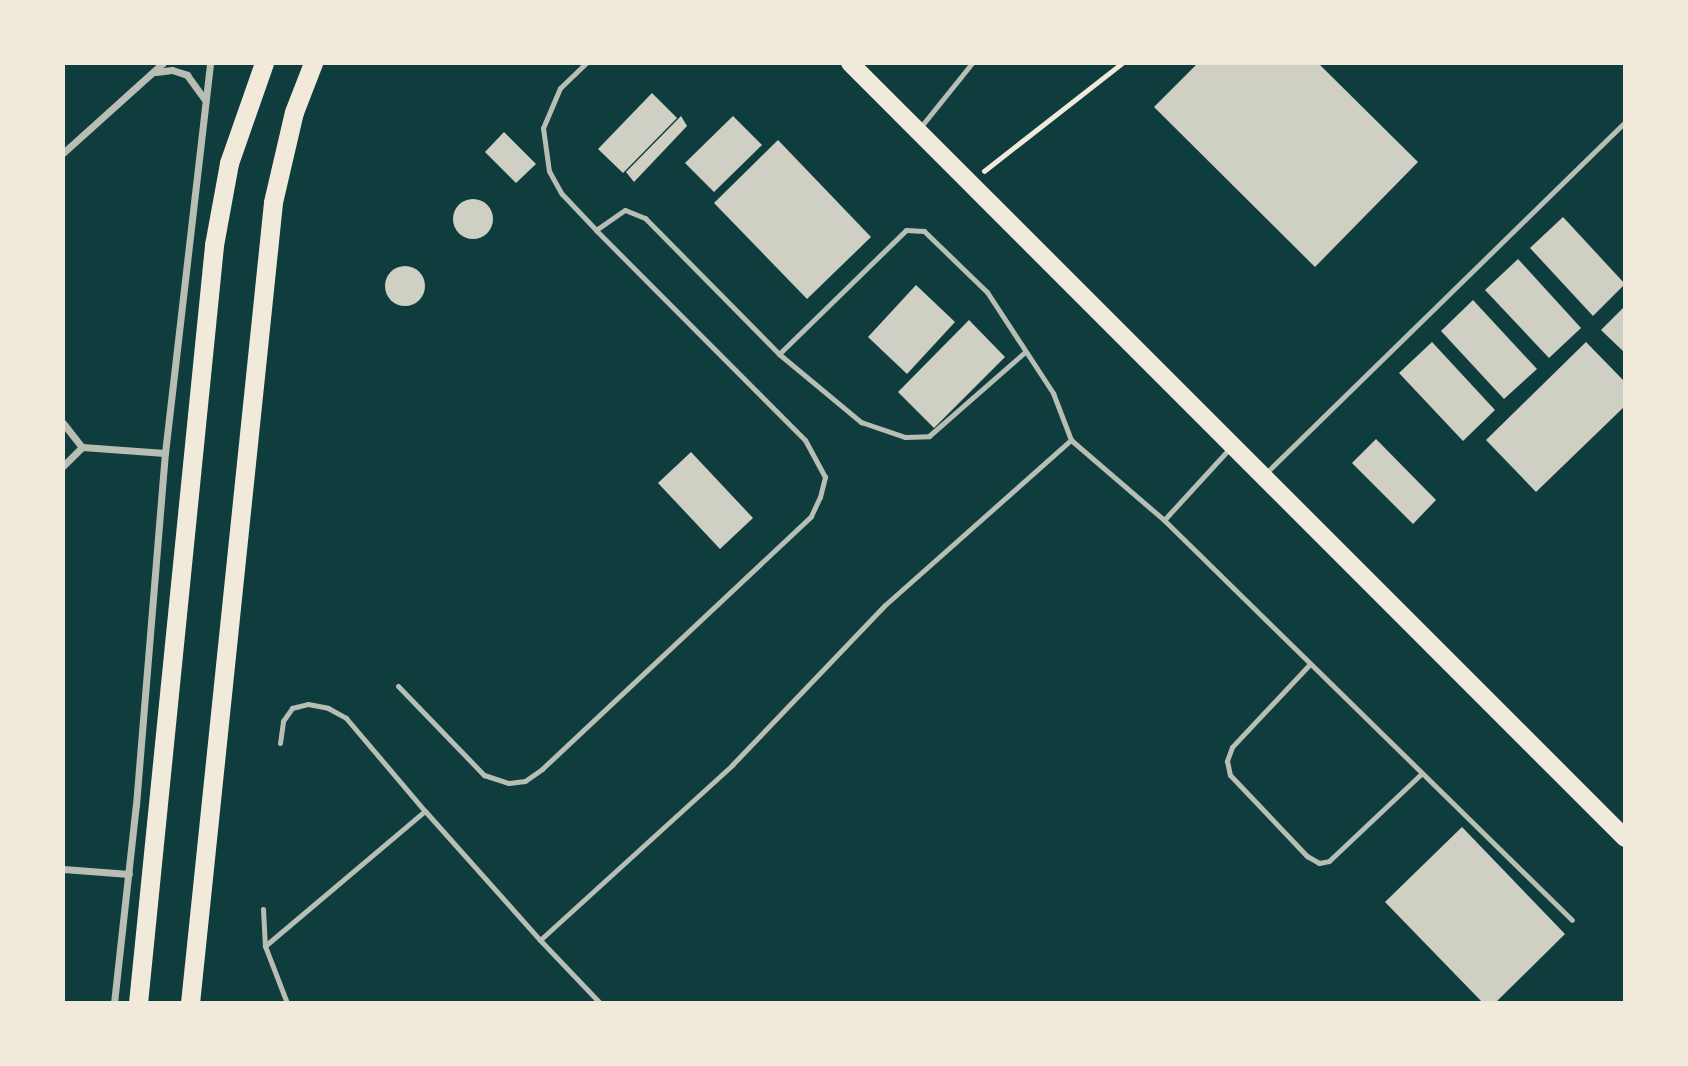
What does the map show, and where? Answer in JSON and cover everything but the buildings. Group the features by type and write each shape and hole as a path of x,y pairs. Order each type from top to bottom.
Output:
{"highway":[{"path":"138,1003 214,245 229,163 264,63"},
{"path":"190,1003 274,202 294,112 313,63"}],"main road":[{"path":"850,63 1625,838"}],"street":[{"path":"63,153 163,63"},
{"path":"114,1003 129,874 165,453 210,63"},
{"path":"151,74 166,70 187,75 199,88 205,103"},
{"path":"63,423 82,447 165,453"},
{"path":"63,466 82,447"},
{"path":"63,869 129,874"}],"lane":[{"path":"398,686 484,775 509,783 525,781 542,769 811,516 820,498 825,477 805,440 596,230 562,194 549,171 543,146 551,105 560,88 586,63"},
{"path":"918,130 972,63"},
{"path":"1264,475 1625,122"},
{"path":"596,230 619,211 638,212 779,354 861,422 918,439 938,432 1025,352"},
{"path":"779,354 906,230 915,229 936,238 964,266 1053,393 1071,440 1164,520 1572,920"},
{"path":"540,940 732,765 885,606 1071,440"},
{"path":"1164,520 1233,445"},
{"path":"1309,665 1231,747 1227,761 1230,775 1307,856 1319,863 1329,861 1421,774"},
{"path":"280,743 283,721 292,708 307,704 328,708 346,718 425,811 600,1003"},
{"path":"264,946 425,811"},
{"path":"263,909 264,946 287,1003"}],"path":[{"path":"969,182 1122,63"}]}
